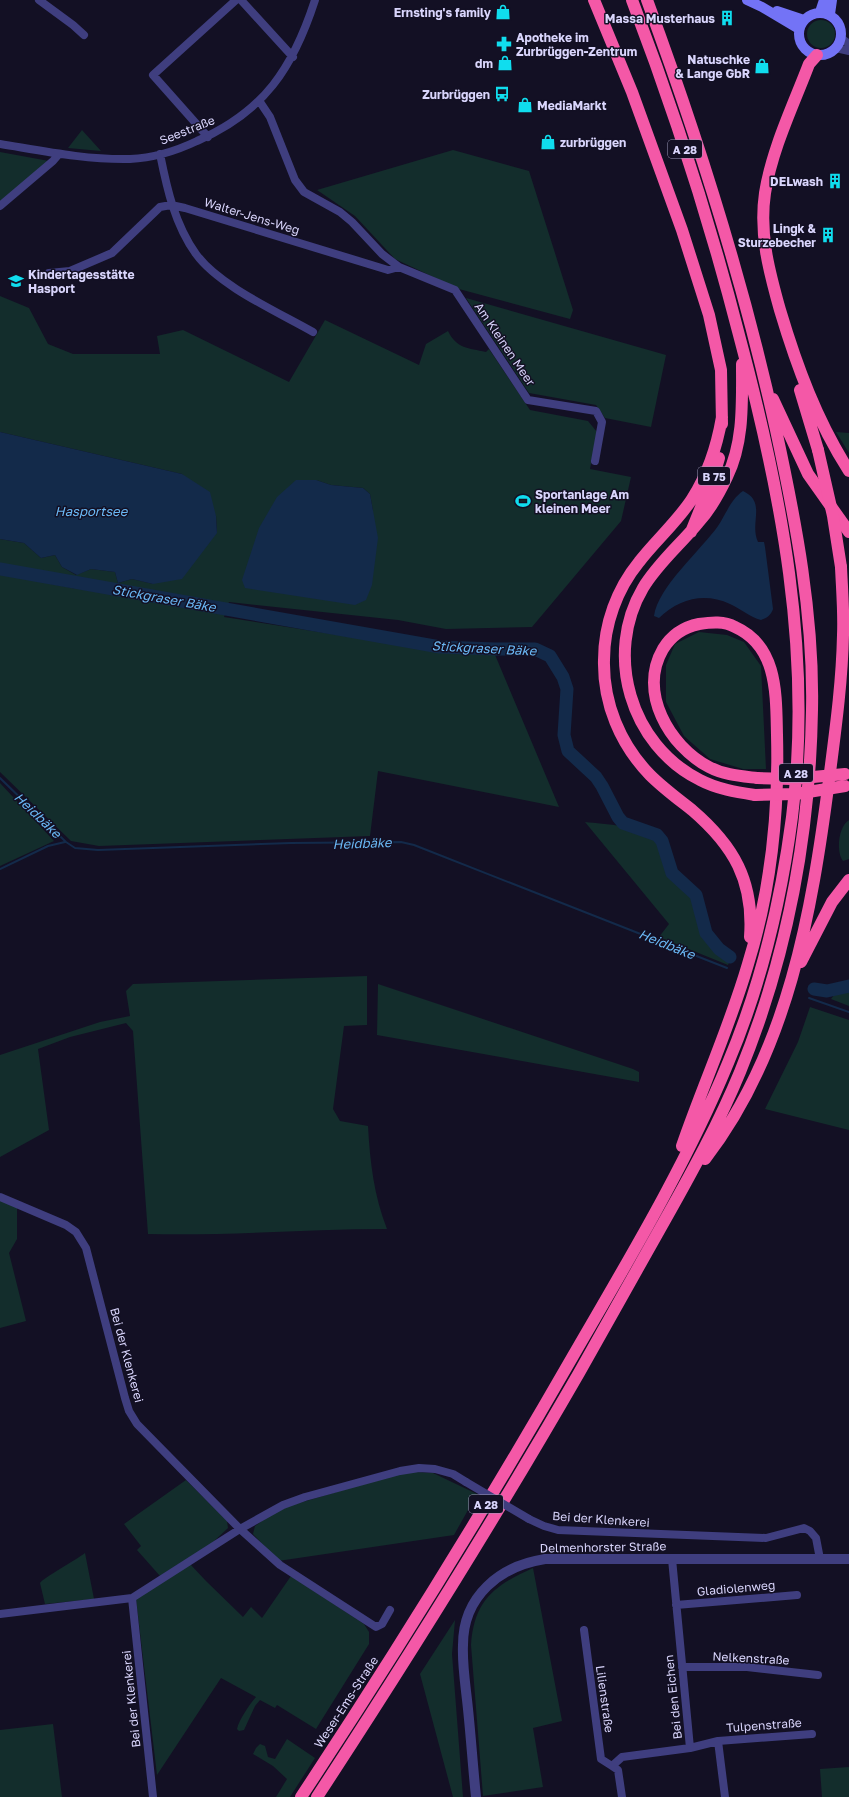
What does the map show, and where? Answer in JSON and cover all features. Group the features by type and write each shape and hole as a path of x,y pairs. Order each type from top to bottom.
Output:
{"highway":[{"path":"594,0 632,92 682,230 709,315 721,370 722,417 712,459 692,498 674,523 640,561 618,595 610,616 605,637 604,671 606,691 612,712 622,736 630,750 651,775 712,829 728,848 739,866 748,891 751,913 749,963"},
{"name":"A 28","path":"632,0 699,191 743,347 774,485 793,596 798,656 799,709 792,814 775,912 754,990 729,1061 705,1114 670,1182"},
{"name":"A 28","path":"317,1797 425,1629 567,1393 686,1183 723,1110 741,1069 769,988 783,941 798,874 806,814 812,709 811,658 806,601 788,485 766,383 709,178 647,0"},
{"path":"790,986 806,921 831,764 843,636 841,567 833,516 818,450 801,394 766,250 763,221 765,193 778,145 809,64 817,55"},
{"path":"788,338 815,410 849,471"},
{"path":"743,347 742,408 738,445 728,476 720,492 691,532 657,568 643,588 636,603 626,638 625,672 628,690 644,728 668,758 699,780 717,787 755,795 791,795 847,779"},
{"path":"766,383 808,474 849,532"},
{"name":"B 75","path":"691,532 718,462 722,417"},
{"path":"670,1182 689,1125 726,1030 749,963 766,889 775,815 778,763 777,709 774,680 769,661 758,643 744,631 729,624 711,622 692,626 676,634 665,645 657,659 653,676 654,696 661,716 675,738 690,754 709,767 727,774 757,778 799,779 847,779"},
{"path":"686,1183 720,1140 737,1112 767,1048 790,986 824,917 849,880"},
{"name":"Weser-Ems-Straße","path":"301,1797 413,1622 557,1384 670,1182"}],"main road":[{"path":"747,0 762,7 799,30"},
{"path":"824,0 825,13"},
{"path":"825,13 832,0"},
{"path":"762,7 771,8 804,20"},
{"path":"825,13 840,25 842,43 831,52 817,55 807,51 803,47 799,36 799,30 804,20 811,14 825,13"}],"street":[{"path":"39,0 84,35"},
{"path":"208,137 153,76 236,0"},
{"path":"241,0 293,57"},
{"name":"Seestraße","path":"0,144 59,154 112,159 131,159 160,154 184,147 208,137 227,126 260,102 293,57 306,29 315,0"},
{"path":"842,43 849,51"},
{"name":"Am Kleinen Meer","path":"260,102 270,117 295,180 304,192 340,212 352,222 382,254 399,267 455,290 528,400 596,411 602,422 595,461"},
{"path":"0,206 53,161 59,154"},
{"path":"160,154 171,205 196,254 217,275 231,285 313,332"},
{"path":"49,273 70,271 112,253 160,206 171,205"},
{"name":"Walter-Jens-Weg","path":"171,205 325,251"},
{"name":"Am Kleinen Meer","path":"325,251 388,270 399,267"},
{"name":"Bei der Klenkerei","path":"0,1197 66,1225 76,1232 86,1248 129,1411 137,1424 240,1529 280,1566 376,1627 382,1624 390,1610"},
{"name":"Bei der Klenkerei","path":"0,1614 132,1598 240,1529 283,1505 400,1471 419,1468 435,1469 453,1474 529,1519 544,1526 558,1530 766,1538 804,1528 810,1531 816,1538 820,1559"},
{"name":"Delmenhorster Straße","path":"476,1797 462,1645 468,1616 481,1593 502,1573 532,1561 553,1559 849,1558"},
{"name":"Bei den Eichen","path":"672,1559 690,1748 718,1741"},
{"name":"Gladiolenweg","path":"676,1605 797,1595"},
{"name":"Bei der Klenkerei","path":"132,1598 153,1797"},
{"name":"Lilienstraße","path":"584,1630 601,1759 618,1770 622,1797"},
{"name":"Nelkenstraße","path":"682,1667 747,1667 818,1676"},
{"name":"Tulpenstraße","path":"718,1741 812,1734"},
{"path":"718,1741 725,1797"},
{"path":"612,1766 622,1757 690,1748"}],"green space":[{"path":"821,20 831,24 835,34 831,44 821,48 811,44 807,34 811,24"},
{"path":"82,130 101,151 68,148"},
{"path":"453,150 529,171 573,310 570,319 459,289 395,259 355,216 317,190"},
{"path":"0,152 49,161 0,202"},
{"path":"0,296 29,308 48,344 73,354 160,354 157,336 183,330 289,382 325,320 419,365 426,344 448,331 455,341 464,347 486,352 489,349 530,410 588,421 597,432 590,469 631,477 621,521 532,627 446,629 398,620 229,602 224,617 446,652 493,650 559,807 378,771 370,836 99,846 71,841 0,772 0,574 77,589 0,569 0,539 24,543 41,558 55,555 62,567 76,575 91,569 115,572 118,583 132,579 153,584 204,549 217,532 216,516 182,474 0,432","holes":["316,480 331,485 363,488 370,494 373,511"]},
{"path":"466,298 666,355 651,427 605,418 596,405 529,393"},
{"path":"836,432 849,433 849,453"},
{"path":"699,632 727,635 744,642 761,666 766,769 743,769 710,759 684,736 666,702 666,665 675,644"},
{"path":"0,783 54,841 0,866"},
{"path":"849,820 849,859 843,861 839,852 839,840 842,828"},
{"path":"585,822 632,828 649,835 659,842 663,848 669,872 689,893 694,901 701,932 712,946 730,960 728,965 659,937 669,924"},
{"path":"367,976 367,1025 344,1026 333,1109 340,1121 368,1126 373,1179 387,1229 208,1234 148,1234 133,1031 126,1023 70,1037 38,1049 49,1130 0,1157 0,1055 100,1022 130,1016 126,991 133,984"},
{"path":"378,984 633,1069 639,1072 639,1082 377,1035"},
{"path":"849,989 849,1006 831,999 835,994"},
{"path":"810,1007 849,1020 849,1130 765,1109 798,1042"},
{"path":"0,1200 17,1207 17,1239 9,1253 26,1321 0,1328"},
{"path":"414,1472 433,1473 477,1494 454,1535 278,1561 253,1534 255,1526 279,1509 394,1475"},
{"path":"186,1480 227,1521 228,1528 212,1543 160,1576 137,1550 141,1546 124,1524"},
{"path":"85,1553 94,1599 45,1604 40,1583"},
{"path":"190,1564 243,1617 251,1607 262,1618 291,1576 364,1624 369,1632 369,1644 316,1729 277,1705 275,1708 260,1700 255,1706 244,1730 239,1731 237,1729 240,1721 247,1708 256,1697 221,1678 157,1775 136,1599"},
{"path":"533,1568 562,1721 533,1728 543,1787 483,1796 471,1645 473,1629 482,1605 489,1596 497,1588 508,1581"},
{"path":"455,1620 452,1654 463,1797 453,1797 420,1674"},
{"path":"53,1724 62,1797 0,1797 0,1730"},
{"path":"287,1739 315,1758 290,1797 276,1797 287,1779 273,1766 253,1754 260,1744 265,1746 268,1757 275,1759"},
{"path":"849,1767 849,1797 822,1797 820,1769"}],"water":[{"name":"Hasportsee","path":"0,432 182,474 210,492 216,516 217,533 182,579 153,584 132,579 118,583 115,572 91,569 77,575 62,567 55,555 41,558 24,543 0,539"},
{"path":"296,480 316,480 331,485 363,488 370,494 378,538 372,585 366,600 355,605 245,588 242,580 259,528 277,497"},
{"path":"743,491 750,496 756,507 755,528 758,542 764,542 765,547 773,609 771,613 761,620 720,600 701,598 683,602 667,611 659,618 654,616 657,605 663,593 681,569 711,536 732,502"}],"waterway":[{"name":"Stickgraser Bäke","path":"0,569 440,647 535,649 550,656 563,677 567,689 564,735 568,751 596,777 618,817 623,823 657,835 662,841 672,873 696,895 706,933 719,949 730,957"},
{"name":"Heidbäke","path":"0,778 66,842 75,848 98,850 291,843 401,842 414,845 727,968"},
{"path":"0,869 48,846 65,842"},
{"name":"Stickgraser Bäke","path":"814,989 827,991 849,986"},
{"name":"Heidbäke","path":"809,998 849,1012"}],"place":[{"name":"Ernsting's family","path":"503,12"},
{"name":"Massa Musterhaus","path":"727,18"},
{"name":"Apotheke im Zurbrüggen-Zentrum","path":"504,44"},
{"name":"dm","path":"505,63"},
{"name":"Natuschke & Lange GbR","path":"762,66"},
{"name":"Zurbrüggen","path":"502,94"},
{"name":"MediaMarkt","path":"525,105"},
{"name":"zurbrüggen","path":"548,142"},
{"name":"DELwash","path":"835,181"},
{"name":"Lingk & Sturzebecher","path":"828,235"},
{"name":"Kindertagesstätte Hasport","path":"16,281"},
{"name":"Sportanlage Am kleinen Meer","path":"523,501"}]}
